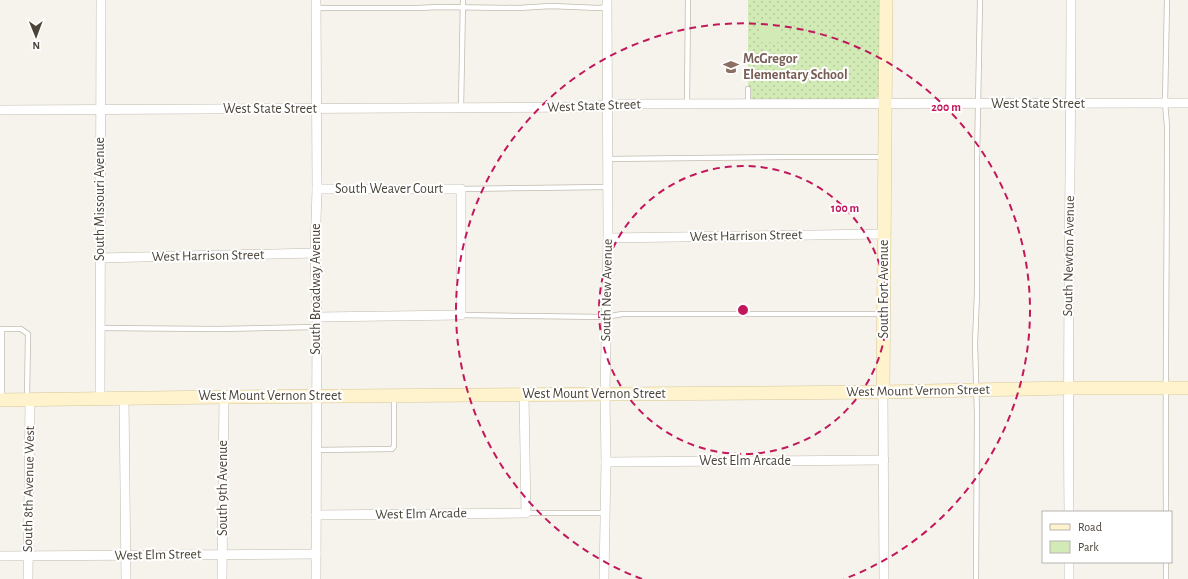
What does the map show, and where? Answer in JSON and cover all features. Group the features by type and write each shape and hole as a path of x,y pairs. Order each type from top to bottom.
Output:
{"street":[{"name":"South Missouri Avenue","path":"100,398 101,0"},
{"name":"South Fort Avenue","path":"884,579 883,392 886,0"},
{"name":"South Newton Avenue","path":"1069,511 1068,388 1071,0"},
{"name":"South New Avenue","path":"604,579 608,238 607,3"},
{"name":"South Broadway Avenue","path":"316,4 316,579"},
{"name":"West State Street","path":"0,110 592,107 607,104 1188,104"},
{"name":"South Weaver Court","path":"317,189 461,189"},
{"path":"317,322 461,315 461,189"},
{"name":"West Harrison Street","path":"608,238 884,234"},
{"name":"West Harrison Street","path":"100,258 315,253"},
{"name":"West Mount Vernon Street","path":"1,400 524,394 883,392 1068,388 1188,388"},
{"path":"524,394 526,513"},
{"name":"South 9th Avenue","path":"222,579 224,397"},
{"path":"124,398 126,579"},
{"name":"South 8th Avenue West","path":"28,400 28,579"},
{"name":"West Elm Arcade","path":"606,462 884,460"},
{"name":"West Elm Arcade","path":"316,516 526,513"},
{"name":"West Elm Street","path":"0,556 316,554"},
{"path":"1069,563 1069,579"}],"lane":[{"path":"461,108 462,0"},
{"path":"687,104 688,0"},
{"path":"976,579 977,390 975,343 977,292 980,0"},
{"path":"1166,511 1165,388 1167,302 1167,134 1165,104 1167,0"},
{"path":"316,4 518,8 607,3"},
{"path":"748,89 748,104"},
{"path":"607,159 784,157 885,158"},
{"path":"461,189 607,187"},
{"path":"461,315 606,317 622,314 884,314"},
{"path":"100,328 217,329 317,322"},
{"path":"1,400 1,329 21,329 28,334 28,400"},
{"path":"316,450 392,449 394,446 394,396"},
{"path":"526,513 605,512"},
{"path":"1166,563 1166,579"}],"green space":[{"path":"748,0 880,0 878,97 873,99 748,99"},
{"path":"759,20 781,20 781,42 759,42"}],"place":[{"name":"McGregor Elementary School","path":"731,67"}]}
